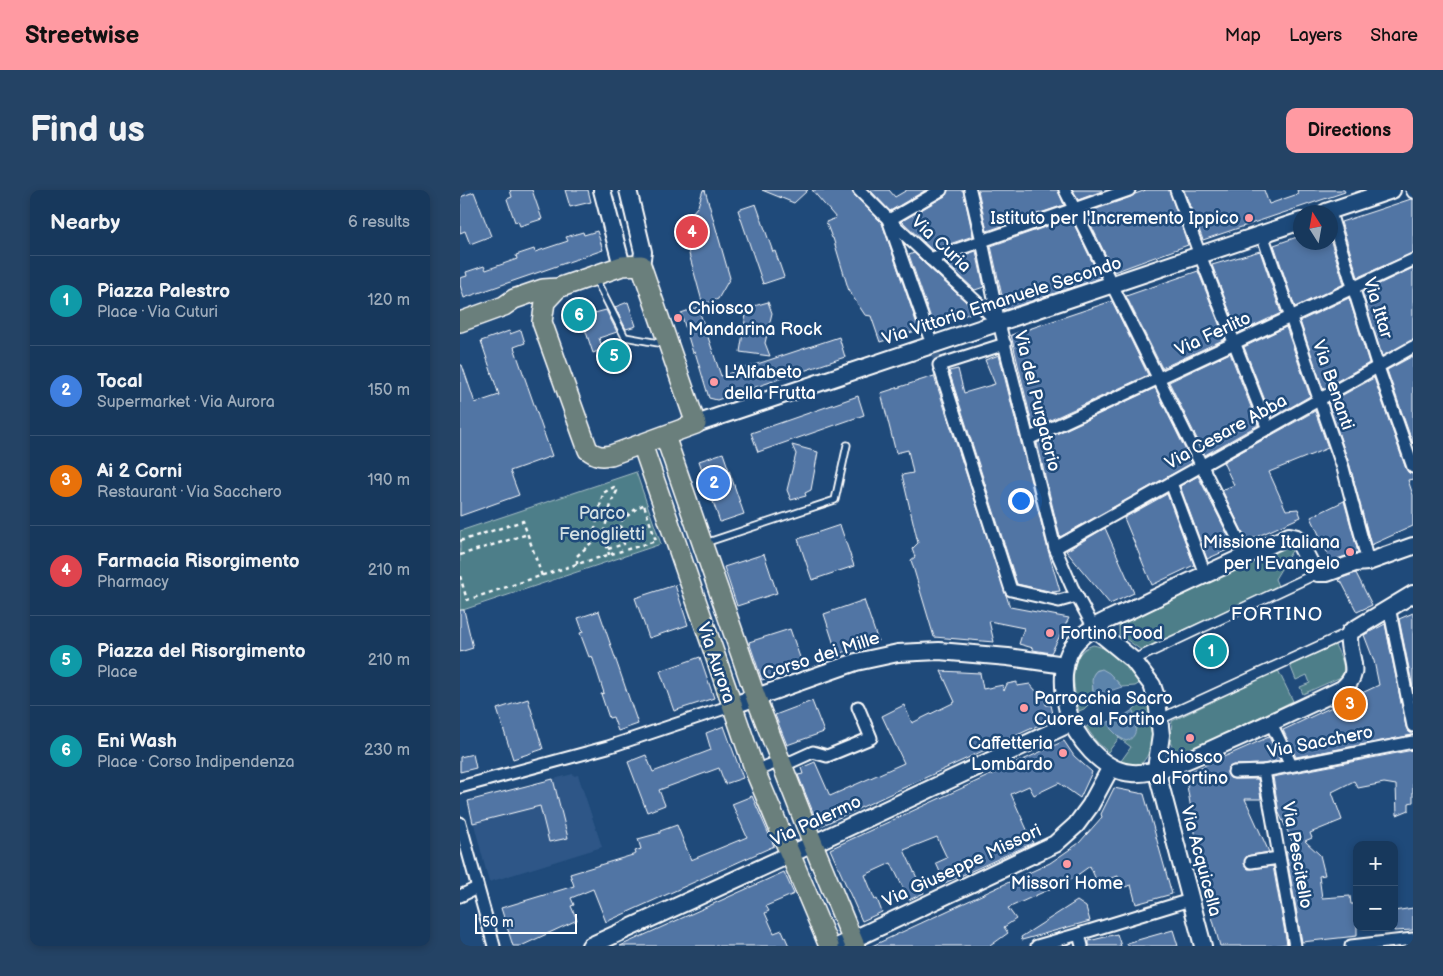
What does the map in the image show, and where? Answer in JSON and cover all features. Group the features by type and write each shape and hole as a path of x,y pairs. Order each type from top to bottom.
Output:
{"main road":[{"path":"602,190 622,266"},
{"path":"558,288 545,302 542,322 588,450 595,456 602,457 696,424 641,265 643,252 628,190"},
{"path":"1338,210 1392,190"},
{"name":"Via Vittorio Emanuele Secondo","path":"696,424 1112,286 1293,223"},
{"path":"460,322 543,289 558,288 622,266 641,265"},
{"path":"504,306 522,308 542,322"},
{"name":"Via Aurora","path":"665,436 756,698 813,844 849,944"},
{"name":"Via Aurora","path":"642,444 755,771 829,946"},
{"path":"1413,546 1366,555 1355,564 1327,574 1314,571 1297,538 1289,536 1243,550 1090,621 1070,651 1065,666 1065,726 1086,744 1108,774 1131,773 1181,763 1273,728 1342,689 1348,684 1354,670 1348,642 1350,632 1391,614 1413,594"},
{"path":"678,552 703,544"},
{"path":"703,624 728,615"},
{"path":"1090,621 1133,660 1152,685 1160,719 1160,744 1156,769"},
{"name":"Corso dei Mille","path":"731,706 856,662 898,653 939,651 1008,657 1065,666"},
{"name":"Via Palermo","path":"592,946 1065,726"},
{"name":"Via Acquicella","path":"1156,769 1203,946"},
{"name":"Via Giuseppe Missori","path":"849,944 1055,844 1076,825 1090,806 1108,774"}],"street":[{"name":"Via Curia","path":"860,190 888,220 1000,323"},
{"path":"929,336 888,220 941,190"},
{"name":"Via del Purgatorio","path":"970,190 1000,323 1055,548 1090,621"},
{"path":"1065,190 1243,550"},
{"path":"930,259 1129,190"},
{"path":"1176,190 1268,429"},
{"name":"Via Benanti","path":"1262,234 1343,468 1366,555"},
{"name":"Via Ittar","path":"1338,240 1378,367 1413,467"},
{"name":"Via Ferlito","path":"1028,439 1413,260"},
{"path":"1005,344 938,362 1012,590 1059,601 1077,596"},
{"name":"Via Cesare Abba","path":"1055,548 1413,347"},
{"path":"1171,483 1203,568"},
{"path":"1133,660 1318,573"},
{"path":"1391,614 1413,726"},
{"path":"1160,719 1350,632"},
{"path":"460,787 608,747 731,706"},
{"path":"755,771 813,752 828,756 871,738 858,707"},
{"path":"1273,728 1291,765"},
{"name":"Via Sacchero","path":"1234,772 1264,771 1413,742"},
{"name":"Via Pescitello","path":"1264,771 1295,946"},
{"path":"460,823 494,946"},
{"path":"1250,862 1279,858"},
{"path":"461,892 477,888"},
{"path":"1036,946 1190,900"},
{"path":"1082,946 1083,932"},
{"path":"1351,946 1413,939"}],"lane":[{"path":"594,276 625,337 669,345"},
{"path":"703,544 835,500 847,445"}],"path":[{"path":"577,564 577,556 592,542 603,494 614,487 617,491 612,501 604,531 609,555"},
{"path":"460,576 467,600 577,564 656,541 645,504 621,521 620,530 624,544 608,549"},
{"path":"460,541 523,520 542,576"},
{"path":"460,556 528,534"}],"shaded area":[{"path":"1102,669 1109,673 1122,687 1094,699 1093,675 1096,671"},
{"path":"1133,710 1136,728 1133,736 1126,741 1119,737 1105,723 1120,718"},
{"path":"573,774 574,776 578,775 602,847 489,882 468,801"}],"green space":[{"name":"Parco Fenoglietti","path":"636,472 661,544 460,611 460,531"},
{"path":"1287,546 1291,546 1293,549 1275,579 1278,586 1141,650 1119,634 1119,625"},
{"path":"1093,645 1101,647 1114,655 1140,683 1135,686 1122,687 1108,673 1097,670 1094,673 1093,679 1094,699 1084,709 1079,711 1074,683 1075,664 1078,656"},
{"path":"1335,645 1341,656 1344,669 1341,677 1303,694 1300,687 1310,683 1307,675 1296,680 1290,665"},
{"path":"1278,670 1293,701 1177,757 1170,742 1172,721"},
{"path":"1147,699 1152,723 1152,741 1147,756 1142,763 1133,765 1121,761 1131,747 1119,738 1108,752 1096,741 1086,727 1091,724 1105,723 1123,740 1136,728 1133,710 1142,701"}],"building":[{"path":"510,190 532,190 542,219 520,226 518,221 515,222 507,199 512,197"},
{"path":"565,190 588,190 591,202 570,207"},
{"path":"703,190 705,190 730,278 718,299 703,305 680,221 686,220 698,206"},
{"path":"762,190 808,190 794,203"},
{"path":"812,190 852,190 854,195 882,223 919,330 880,342 871,316 865,315 849,291 833,238 826,222 836,218"},
{"path":"870,190 889,190 895,197 907,190 926,190 890,211"},
{"path":"948,190 963,190 973,236 932,250 902,221 945,196"},
{"path":"978,190 1058,190 1064,205 987,231"},
{"path":"1073,190 1102,190 1102,191 1078,200"},
{"path":"1146,190 1169,190 1188,245 1114,272 1085,213"},
{"path":"1184,190 1264,190 1269,204 1298,194 1297,190 1344,190 1345,192 1307,205 1293,205 1293,210 1203,240"},
{"path":"474,192 491,236 470,244 465,231 460,233 460,197"},
{"path":"1413,199 1413,253 1358,277 1341,222"},
{"path":"756,204 784,277 763,284 738,210"},
{"path":"1071,218 1100,278 1005,310 991,246"},
{"path":"597,231 603,250 464,298 460,278 467,276 466,272 484,266 486,270 517,259 516,255 534,249 535,252 568,241 566,237 583,232 584,235"},
{"path":"1293,238 1293,250 1333,250 1344,284 1295,307 1274,245"},
{"path":"976,251 984,287 975,290 945,262"},
{"path":"1260,251 1281,313 1238,333 1212,265"},
{"path":"914,253 976,311 934,327 909,255"},
{"path":"1413,268 1413,340 1382,356 1362,292"},
{"path":"1198,271 1225,339 1162,368 1126,296"},
{"path":"1349,298 1369,363 1323,389 1300,321"},
{"path":"1112,301 1148,375 1033,428 1011,335"},
{"path":"628,302 636,326 626,329 615,307"},
{"path":"768,302 772,313 765,343 770,356 740,352 747,308"},
{"path":"588,306 591,314 606,310 617,332 599,338 603,349 593,353 582,320 570,324 566,313"},
{"path":"698,307 721,376 839,337 845,357 717,400 709,398 681,313"},
{"path":"1286,327 1310,396 1272,418 1244,347"},
{"path":"521,330 525,343 514,347 552,456 510,471 519,495 460,516 460,365 462,365 475,403 499,395 481,341 509,331 510,334"},
{"path":"1230,353 1258,425 1205,455 1169,382"},
{"path":"999,355 1060,591 1053,592 1017,584 949,371 958,369 964,393 995,384 985,360"},
{"path":"1413,356 1413,444 1387,370"},
{"path":"934,376 1010,607 1069,618 1051,653 1033,650 1033,648 1019,644 1024,628 989,621 994,642 934,637 911,560 915,557 912,549 918,543 902,475 913,473 908,450 896,453 881,393"},
{"path":"1374,378 1406,469 1409,473 1413,474 1413,479 1408,480 1413,495 1413,526 1371,545 1350,466 1328,403"},
{"path":"1155,388 1192,463 1060,537 1037,443"},
{"path":"858,396 864,415 758,452 751,433"},
{"path":"1315,411 1328,448 1269,472 1286,510 1298,509 1301,517 1247,541 1222,490 1234,485 1223,462"},
{"path":"792,445 818,452 811,490 805,493 806,496 791,500 787,490 796,454"},
{"path":"723,453 744,514 720,522 699,461"},
{"path":"1198,476 1234,547 1207,559 1180,486"},
{"path":"1167,494 1194,565 1152,585 1124,518"},
{"path":"1344,501 1358,552 1331,561 1311,517"},
{"path":"840,525 854,566 812,580 798,539"},
{"path":"1105,528 1134,593 1110,604 1066,551"},
{"path":"764,554 777,593 737,606 724,567"},
{"path":"1356,573 1372,605 1357,612 1339,579"},
{"path":"675,585 688,625 649,638 635,598"},
{"path":"864,600 878,641 837,654 824,614"},
{"path":"460,610 464,610 473,648 460,652"},
{"path":"599,611 638,724 618,731 613,717 609,718 601,694 604,693 592,656 589,657 580,633 583,632 578,618"},
{"path":"1413,613 1413,688 1399,619"},
{"path":"1385,624 1406,727 1413,735 1296,757 1283,730 1379,685 1374,661 1364,635"},
{"path":"790,629 803,666 762,680 749,642"},
{"path":"700,657 714,698 674,711 660,671"},
{"path":"941,671 980,673 983,689 1003,685 1004,691 1007,684 1017,682 1017,686 1030,684 1036,691 1044,690 1046,705 1051,705 1054,718 819,827 798,775 803,774 801,768 815,762 830,796 904,763 882,716 904,705 912,723 955,702"},
{"path":"528,699 543,749 513,759 497,709"},
{"path":"812,701 824,732 787,745 775,715"},
{"path":"724,726 743,778 725,784 719,768 659,790 665,805 647,812 628,762 646,755 653,772 711,750 706,733"},
{"path":"1269,737 1280,760 1263,764 1233,765 1228,768 1227,773 1230,778 1234,779 1258,779 1261,799 1245,799 1269,852 1247,856 1244,864 1248,869 1273,866 1287,944 1271,946 1220,946 1205,891 1185,774"},
{"path":"1064,741 1074,756 1092,772 1080,798 1059,783 1034,795 1029,786 1011,794 1033,843 945,883 936,863 947,858 937,837 904,850 924,893 909,900 891,863 865,875 882,912 862,921 830,849"},
{"path":"1413,750 1413,802 1409,803 1409,810 1397,815 1396,785 1384,783 1358,788 1354,781 1332,792 1342,820 1310,833 1312,838 1305,841 1320,855 1325,875 1319,876 1322,898 1350,896 1351,904 1353,904 1353,931 1357,931 1357,936 1302,942 1286,852 1295,847 1279,813 1273,777"},
{"path":"473,754 476,768 460,772 460,757"},
{"path":"553,779 568,838 549,842 540,806 473,823 468,801"},
{"path":"1114,788 1144,794 1172,894 1136,904 1131,885 1122,888 1118,876 1097,882 1090,866 1062,886 1061,884 1008,908 1016,919 1004,927 1008,933 990,946 872,946 1050,863 1079,843 1102,817 1101,814"},
{"path":"752,796 774,846 606,922 593,889 571,898 574,905 571,906 577,920 521,946 513,946 501,908 574,886 570,874 636,854 635,851 641,849 638,839 660,833 660,831 677,825 691,860 747,837 732,804"},
{"path":"784,872 794,894 766,906 769,911 765,913 774,933 782,930 789,946 620,946"},
{"path":"1077,901 1086,907 1090,921 1022,940 1021,937"},
{"path":"1413,908 1413,930 1398,931 1398,910"},
{"path":"1173,930 1178,946 1128,946 1127,943"},
{"path":"1117,934 1121,946 1089,946 1089,941"}],"tunnel":[{"path":"931,342 937,358"}],"place":[{"name":"Istituto per l'Incremento Ippico","path":"1249,218"},
{"name":"Farmacia Risorgimento","path":"692,232"},
{"name":"Eni Wash","path":"579,315"},
{"name":"Chiosco Mandarina Rock","path":"678,318"},
{"name":"Piazza del Risorgimento","path":"614,356"},
{"name":"L'Alfabeto della Frutta","path":"714,382"},
{"name":"Tocal","path":"714,483"},
{"name":"Missione Italiana per l'Evangelo","path":"1350,552"},
{"name":"Fortino Food","path":"1050,633"},
{"name":"Piazza Palestro","path":"1211,651"},
{"name":"Ai 2 Corni","path":"1350,704"},
{"name":"Parrocchia Sacro Cuore al Fortino","path":"1024,708"},
{"name":"Chiosco al Fortino","path":"1190,738"},
{"name":"Caffetteria Lombardo","path":"1063,753"},
{"name":"Missori Home","path":"1067,864"}],"district":[{"name":"FORTINO","path":"1277,614"}]}
